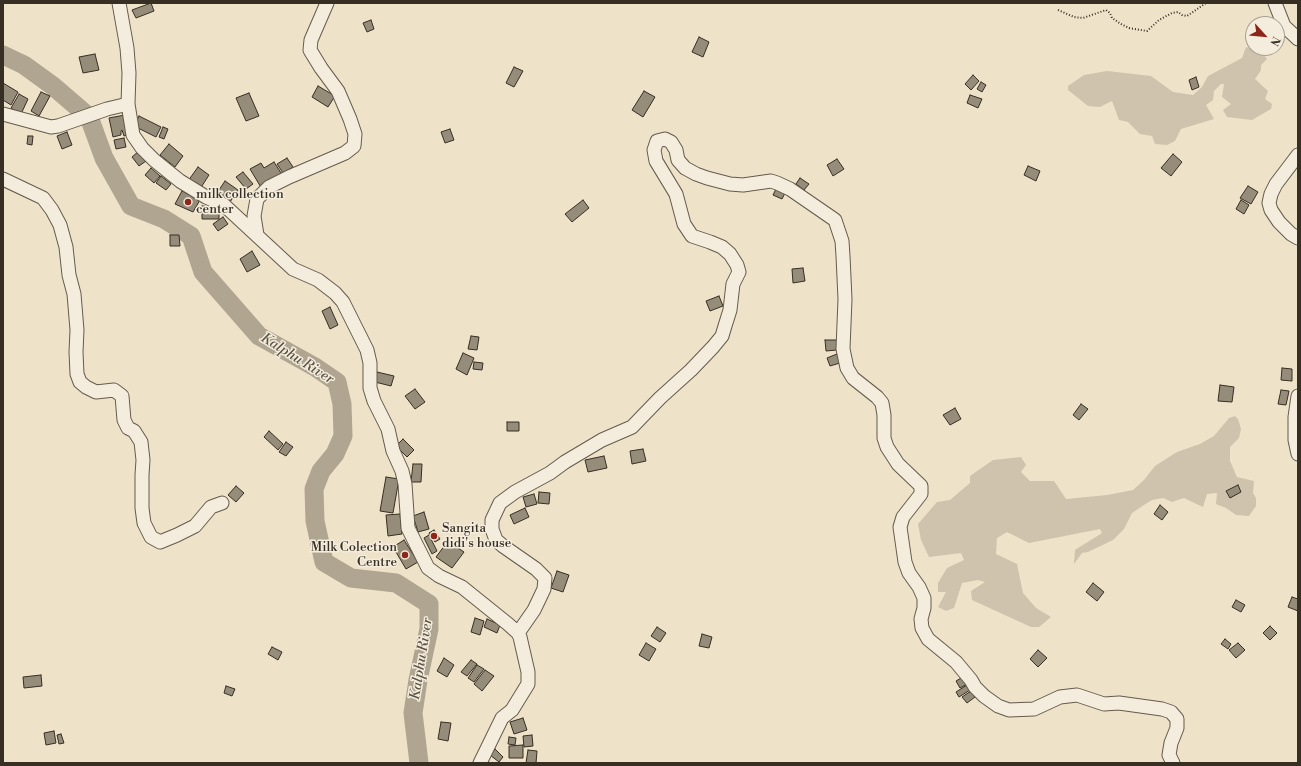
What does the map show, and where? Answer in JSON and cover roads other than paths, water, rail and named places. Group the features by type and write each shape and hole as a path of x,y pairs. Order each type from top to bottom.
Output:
{"street":[{"path":"119,3 127,48 129,73 128,104 133,135 150,156 180,181 224,206 293,269 318,280 335,292 343,302 367,350 370,363 370,388 374,402 388,429 393,450 402,471 405,484 408,528 428,568 439,576 462,587 518,633 528,672 528,684 512,710 502,718 480,763"},
{"path":"257,235 254,216 257,199 269,188 289,177 346,153 354,146 355,134 338,91 310,50 311,40 327,3"},
{"path":"1275,3 1284,26 1298,39"},
{"path":"3,114 51,127 107,109 128,104"},
{"path":"518,633 534,610 544,589 545,578 536,568 496,540 492,529 492,520 500,503 515,492 550,473 565,462 602,440 632,427 713,347 722,336 730,310 733,284 739,272 737,265 730,254 722,247 692,236 684,224 676,194 656,161 654,150 657,141 665,139 671,142 676,150 678,160 685,168 696,174 730,184 743,185 771,181 790,189 835,220 842,241 845,299 843,349 847,368 853,378 877,397 882,403 886,447 898,464 921,486 921,494 903,517 900,527 905,562 909,573 919,587 924,598 924,608 921,619 922,628 928,639 956,662 975,687 984,696 998,706 1009,710 1034,709 1060,697 1077,695 1104,704 1119,703 1162,709 1171,712 1177,719 1177,728 1171,743 1169,755 1173,763"},
{"path":"1298,155 1276,184 1271,194 1269,203 1271,210 1279,222 1291,234 1298,238"},
{"path":"3,179 43,198 52,210 60,225 66,248 69,275 74,294 77,330 77,374 80,382 96,392 114,390 122,396 124,420 128,428 134,431 141,442 143,460 142,508 144,523 151,538 160,542 196,526 211,507 222,503"},
{"path":"1298,396 1295,417 1295,440 1298,454"}],"waterway":[{"name":"Kalphu River","path":"3,55 24,65 53,86 89,117 104,158 131,206 164,219 191,236 203,272 259,336 315,367 337,382 342,404 343,436 335,454 321,471 314,489 315,521 324,562 351,578 396,583 429,604 429,629 418,680 413,713 419,763"}],"place":[{"name":"milk collection center","path":"188,202"},
{"name":"Sangita didi's house","path":"434,536"},
{"name":"Milk Colection Centre","path":"405,555"}]}
